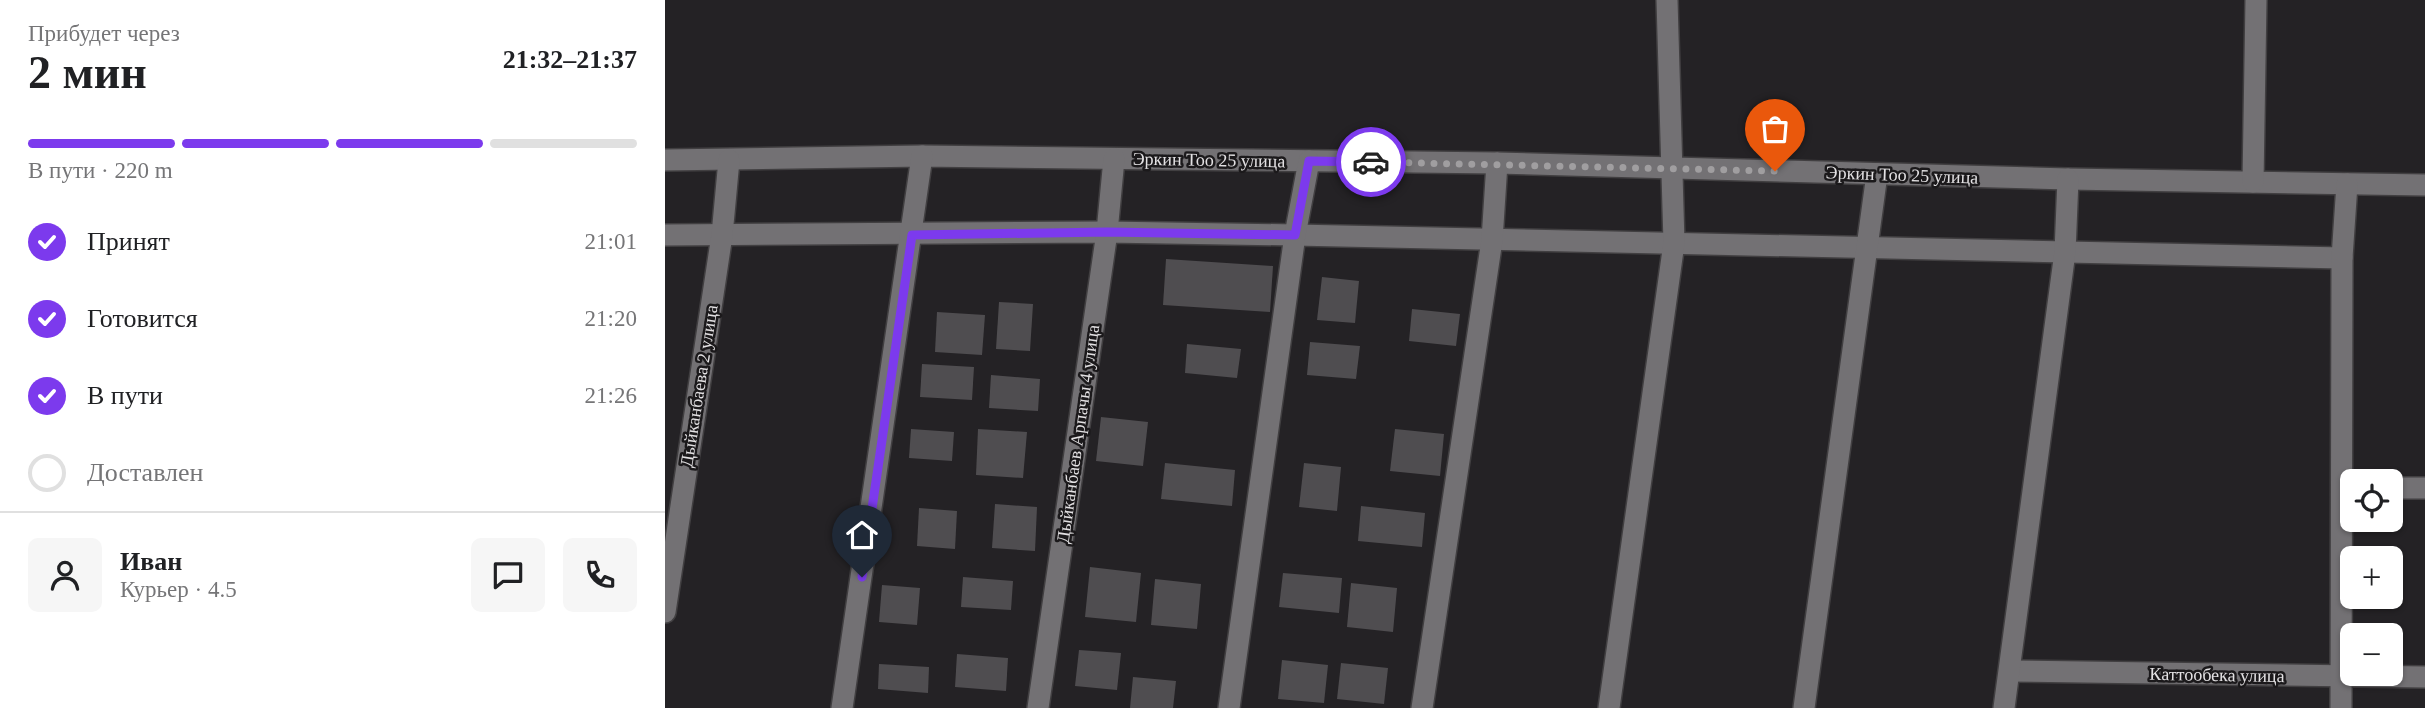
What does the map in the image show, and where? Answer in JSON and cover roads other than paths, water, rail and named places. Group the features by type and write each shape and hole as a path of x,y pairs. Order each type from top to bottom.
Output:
{"street":[{"path":"1609,708 1674,243 1667,0"},
{"path":"2253,182 2256,0"},
{"path":"842,708 922,156"},
{"name":"Эркин Тоо 25 улица","path":"665,160 922,156 1497,163 2069,180 2425,185"},
{"name":"Дыйканбаев Арпачы 4 улица","path":"1038,708 1107,232 1114,159"},
{"name":"Дыйканбаева 2 улица","path":"665,612 722,235 729,160"},
{"path":"1230,708 1295,235 1309,161"},
{"path":"1422,708 1492,240 1497,163"},
{"path":"1804,708 1877,174"},
{"path":"2004,708 2065,252 2069,180"},
{"path":"2346,469 2342,258 2347,184"},
{"path":"665,235 1107,232 2342,258"},
{"path":"2403,488 2425,488"},
{"path":"2342,623 2345,532"},
{"name":"Каттообека улица","path":"2010,671 2340,677"},
{"name":"Каттообека улица","path":"2403,677 2425,677"},
{"path":"2341,686 2341,708"}]}
